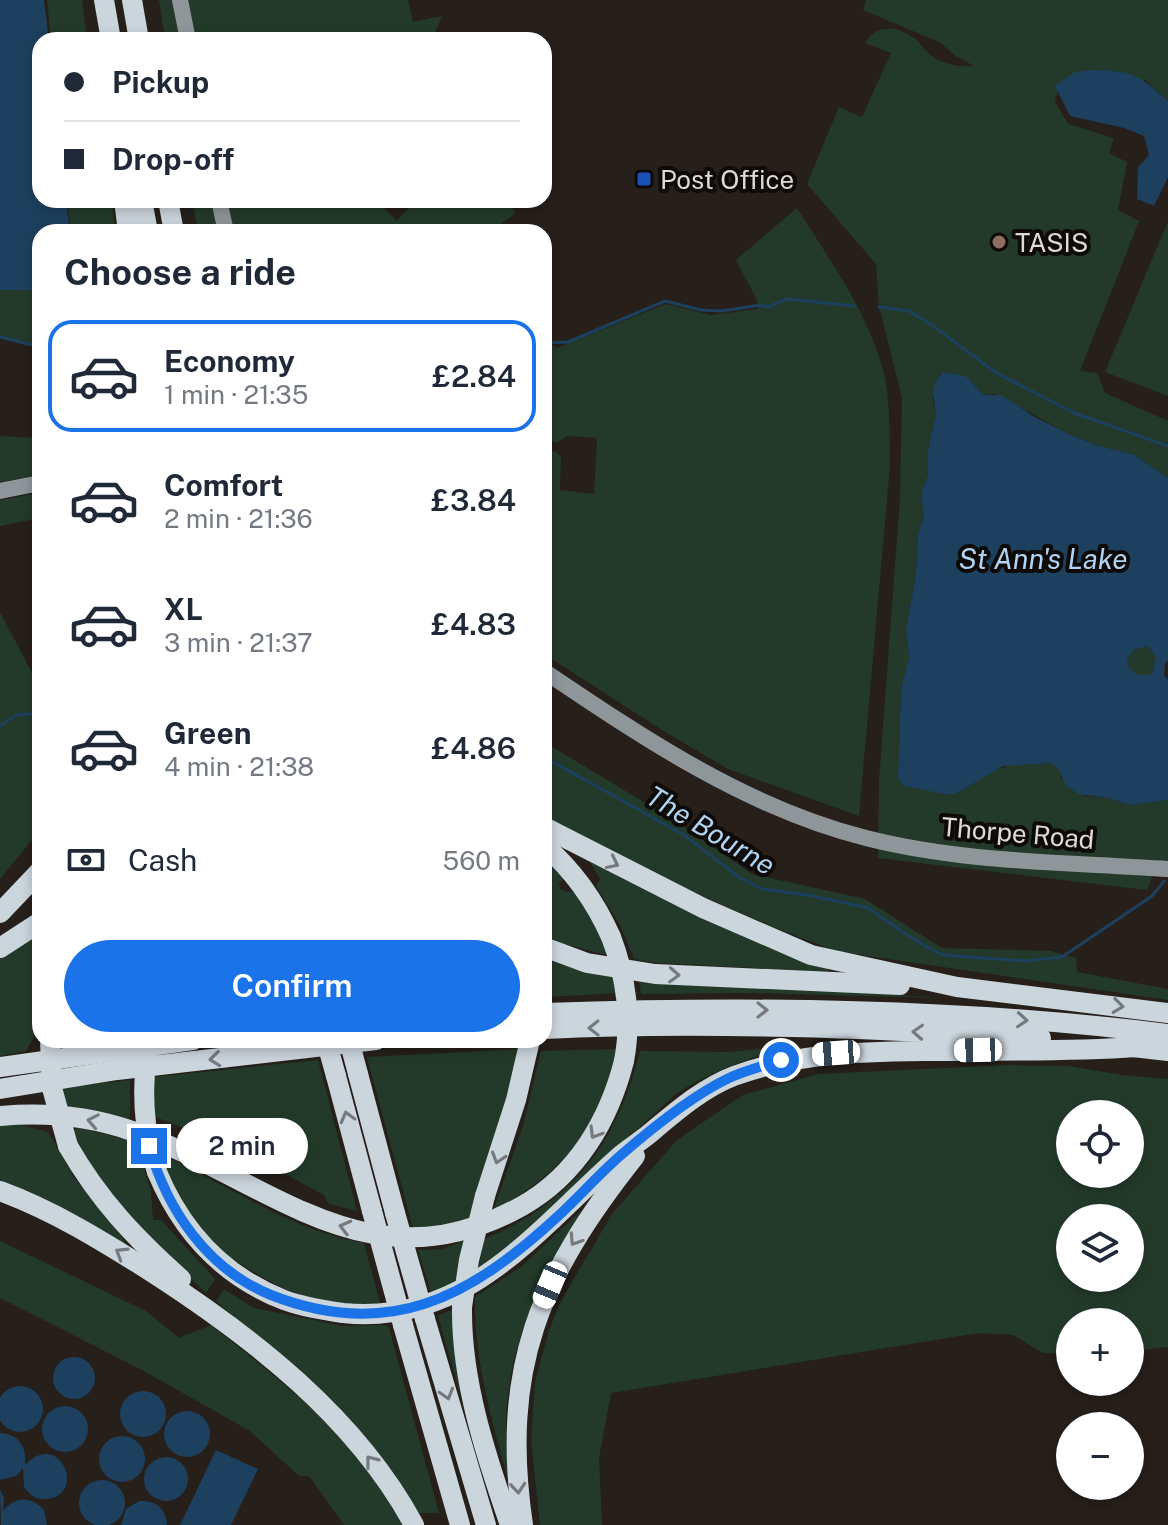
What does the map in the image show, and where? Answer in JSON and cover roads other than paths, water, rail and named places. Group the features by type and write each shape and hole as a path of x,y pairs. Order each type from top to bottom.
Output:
{"highway":[{"path":"104,0 110,32"},
{"path":"132,0 138,32"},
{"path":"552,831 703,908 811,955 957,987"},
{"path":"0,1116 70,1116 102,1122 167,1146 291,1208 324,1221 391,1236 447,1234 498,1219 558,1180 588,1145 608,1112 624,1061 627,1004 623,975 611,937 585,889 552,854"},
{"path":"0,913 32,879"},
{"path":"0,948 32,927"},
{"path":"552,950 587,963 655,974 957,987 1168,1013"},
{"path":"552,1013 747,1010 888,1013 1045,1022 1168,1034"},
{"path":"552,1029 699,1026 872,1029 1071,1040 1168,1051"},
{"path":"148,1048 144,1112 149,1146 157,1172 177,1213 199,1243 230,1272 263,1291 296,1304 349,1313 383,1313 410,1309 437,1300 480,1280 508,1260 622,1154 704,1092 730,1078 781,1060 858,1052 1071,1051 1136,1047"},
{"path":"50,1048 52,1088 68,1146 104,1202 211,1310 321,1404 383,1477 414,1525"},
{"path":"0,1067 136,1048"},
{"path":"0,1089 117,1070 307,1048"},
{"path":"328,1048 460,1525"},
{"path":"351,1048 395,1213 486,1525"},
{"path":"510,1525 474,1406 465,1355 462,1307 471,1246 528,1048"},
{"path":"523,1525 515,1451 520,1383 537,1316 563,1259 602,1198 653,1131"},
{"path":"0,1191 63,1217 211,1310"}],"main road":[{"path":"180,0 186,32"},
{"path":"0,491 32,485"},
{"name":"Thorpe Road","path":"552,676 683,762 768,804 864,837 961,855 1168,869"}],"water":[{"path":"0,0 44,0 48,32 32,32 32,208 67,208 69,224 32,224 32,290 0,290"},
{"path":"1117,71 1134,76 1168,101 1168,177 1154,206 1137,199 1138,167 1149,155 1144,136 1124,128 1070,116 1055,86 1075,72"},
{"name":"St Ann's Lake","path":"943,372 966,376 983,395 1001,395 1033,416 1073,436 1135,455 1168,478 1168,660 1164,675 1168,680 1168,800 1130,805 1078,794 1066,785 1057,767 1051,763 1003,766 955,794 905,786 898,779 901,689 909,658 906,630 916,574 918,534 924,516 921,494 928,474 927,453 936,414 933,393 936,381","holes":["1148,646 1155,656 1154,670 1149,675 1138,675 1129,668 1127,660 1133,650"]},
{"path":"74,1357 89,1363 95,1378 89,1393 74,1399 59,1393 53,1378 59,1363"},
{"path":"11,1388 29,1388 41,1400 41,1418 29,1430 11,1430 -1,1418 -1,1400"},
{"path":"143,1391 160,1397 166,1414 160,1431 143,1437 126,1431 120,1414 126,1397"},
{"path":"65,1406 81,1413 88,1429 81,1445 65,1452 49,1445 42,1429 49,1413"},
{"path":"187,1411 203,1418 210,1434 203,1450 187,1457 171,1450 164,1434 171,1418"},
{"path":"0,1433 17,1439 25,1453 25,1465 38,1456 49,1454 58,1459 67,1477 59,1495 42,1499 31,1495 24,1487 23,1468 16,1476 0,1480"},
{"path":"122,1436 138,1443 145,1459 138,1475 122,1482 106,1475 99,1459 106,1443"},
{"path":"216,1450 258,1469 231,1525 180,1525"},
{"path":"166,1457 182,1463 188,1479 182,1495 166,1501 150,1495 144,1479 150,1463"},
{"path":"102,1480 118,1487 125,1503 118,1519 102,1526 86,1519 79,1503 86,1487"},
{"path":"0,1489 4,1498 3,1511 12,1503 28,1500 44,1510 47,1525 1,1525"},
{"path":"139,1501 159,1506 167,1525 121,1525 126,1509"}],"waterway":[{"path":"552,343 568,342 665,301 701,310 722,311 761,305 768,307 787,299 855,306"},
{"path":"879,307 909,311 995,372 1074,413 1168,446"},
{"path":"0,337 32,345"},
{"name":"The Bourne","path":"0,726 16,715 32,714"},
{"name":"The Bourne","path":"552,761 684,835 740,878 762,889 868,908 942,955 1025,961 1062,957 1152,896 1164,881"}],"place":[{"name":"Post Office","path":"644,179"},
{"name":"TASIS","path":"999,242"}]}
